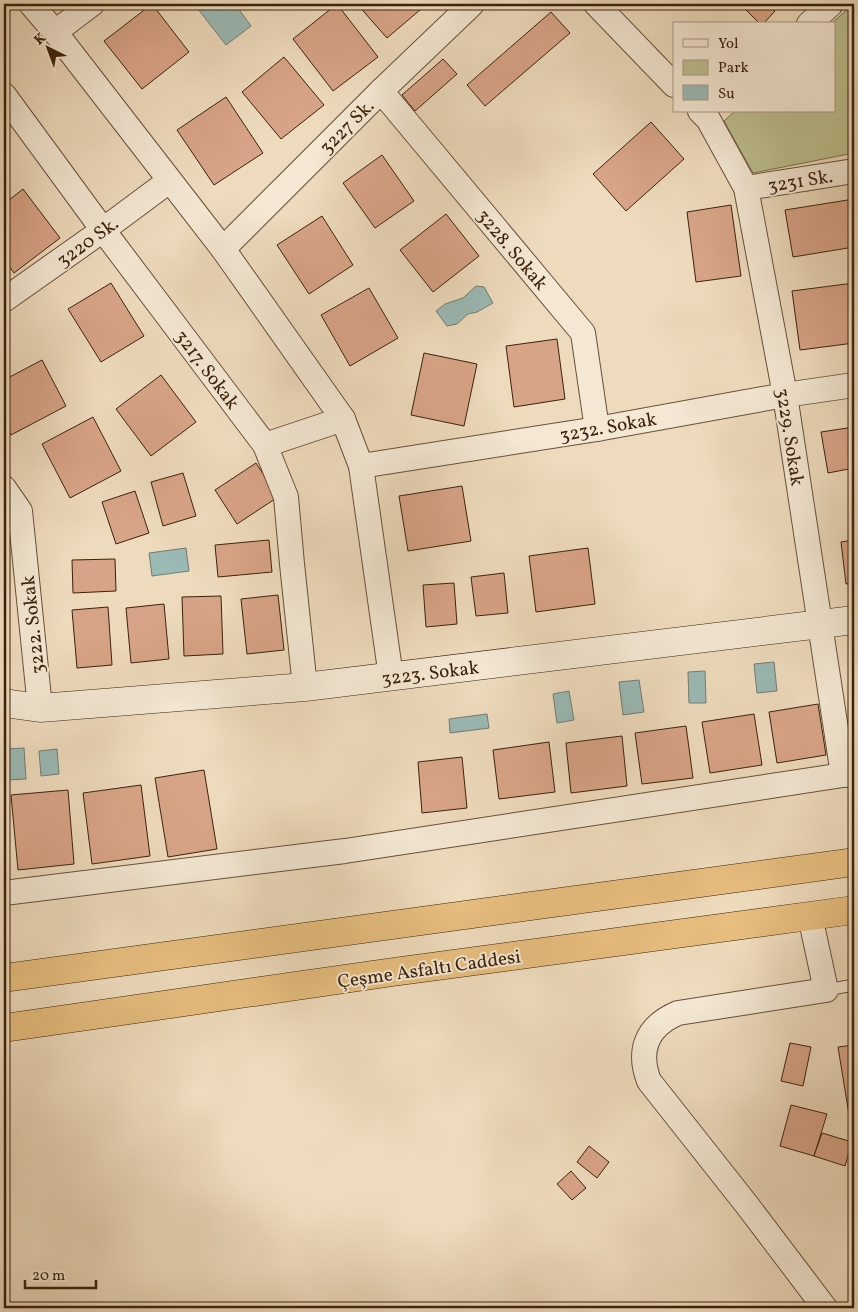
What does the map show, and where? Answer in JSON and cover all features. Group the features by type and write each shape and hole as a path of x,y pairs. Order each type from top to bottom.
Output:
{"highway":[{"path":"4,978 854,862"},
{"name":"Çeşme Asfaltı Caddesi","path":"4,1028 403,971 854,910"}],"street":[{"path":"30,4 55,32 223,250 343,419 361,466 391,677"},
{"path":"55,32 92,4"},
{"path":"596,4 673,84"},
{"path":"811,22 831,4"},
{"name":"3227 Sk.","path":"223,250 468,5"},
{"name":"3228. Sokak","path":"381,91 583,333 597,429"},
{"name":"3217. Sokak","path":"4,95 103,230 266,445 286,497 305,687"},
{"name":"3229. Sokak","path":"708,114 746,188 785,395 819,624 848,774"},
{"name":"3231 Sk.","path":"746,188 854,171"},
{"name":"3220 Sk.","path":"4,300 169,181"},
{"name":"3232. Sokak","path":"361,466 597,429 785,395 854,385"},
{"path":"266,445 343,419"},
{"name":"3222. Sokak","path":"4,488 20,512 40,708"},
{"name":"3223. Sokak","path":"4,703 40,708 305,687 854,620"},
{"path":"4,893 345,851 848,774"},
{"path":"810,916 826,990 678,1013 667,1017 658,1024 646,1042 643,1056 644,1069 649,1081 825,1308"}],"lane":[{"path":"826,990 854,985"}],"green space":[{"path":"853,4 854,153 753,173 724,121 734,112 836,112 836,22 833,22"}],"water":[{"path":"194,4 235,4 251,26 226,45"},
{"path":"476,286 484,287 493,303 477,312 468,314 457,324 447,326 436,311 445,304 463,298"},
{"path":"186,548 189,571 152,576 149,553"},
{"path":"774,662 777,691 757,693 754,664"},
{"path":"705,671 706,703 689,703 688,672"},
{"path":"639,680 644,712 623,715 619,682"},
{"path":"569,691 574,720 557,723 553,694"},
{"path":"487,714 489,728 450,733 449,719"},
{"path":"24,748 26,779 7,780 5,749"},
{"path":"57,749 59,774 41,776 39,751"}],"building":[{"path":"152,4 189,52 142,89 104,41"},
{"path":"337,4 378,57 333,91 293,39"},
{"path":"357,4 427,4 387,38"},
{"path":"740,4 768,4 775,11 765,22 758,22"},
{"path":"551,12 570,33 485,106 467,85"},
{"path":"284,57 324,105 281,139 242,92"},
{"path":"443,59 457,74 415,111 402,95"},
{"path":"226,97 263,153 214,185 177,130"},
{"path":"651,122 684,159 626,211 593,174"},
{"path":"382,155 414,201 375,228 343,183"},
{"path":"23,189 60,238 14,273 4,259 4,204"},
{"path":"854,199 854,247 793,257 785,210"},
{"path":"731,205 741,276 696,282 687,212"},
{"path":"446,214 479,256 433,292 400,250"},
{"path":"322,216 353,265 309,294 277,245"},
{"path":"111,283 144,336 101,362 68,309"},
{"path":"854,283 854,343 800,350 792,291"},
{"path":"369,288 398,338 350,366 321,315"},
{"path":"557,339 565,399 514,407 506,346"},
{"path":"424,353 477,364 464,426 411,415"},
{"path":"42,360 66,406 11,435 4,422 4,380"},
{"path":"161,375 196,422 151,456 116,409"},
{"path":"93,417 121,471 70,498 42,444"},
{"path":"854,427 854,468 828,473 821,432"},
{"path":"256,463 278,497 237,524 215,490"},
{"path":"183,473 196,516 163,526 151,482"},
{"path":"462,486 471,541 408,551 399,496"},
{"path":"135,491 149,533 116,544 102,502"},
{"path":"269,540 272,572 218,577 215,545"},
{"path":"854,540 854,583 846,584 841,542"},
{"path":"588,548 595,604 536,612 529,556"},
{"path":"115,559 116,591 73,593 72,560"},
{"path":"504,573 508,613 476,616 471,577"},
{"path":"454,583 457,624 426,627 423,585"},
{"path":"278,595 284,650 247,654 241,599"},
{"path":"221,596 223,654 184,656 182,597"},
{"path":"164,604 169,659 131,663 126,608"},
{"path":"108,607 112,665 77,668 72,610"},
{"path":"818,704 826,755 777,763 769,712"},
{"path":"754,714 762,765 710,773 702,722"},
{"path":"686,726 693,778 642,784 635,733"},
{"path":"622,736 627,786 571,793 566,743"},
{"path":"549,742 555,792 499,799 493,750"},
{"path":"462,757 467,808 422,813 418,762"},
{"path":"204,770 217,849 168,857 155,778"},
{"path":"141,785 150,856 92,864 83,793"},
{"path":"68,790 74,864 18,870 11,795"},
{"path":"790,1043 811,1047 803,1086 781,1081"},
{"path":"854,1045 854,1126 851,1127 838,1047"},
{"path":"791,1105 827,1114 814,1156 780,1146"},
{"path":"822,1133 852,1142 845,1166 814,1156"},
{"path":"589,1146 609,1162 597,1178 577,1162"},
{"path":"571,1171 586,1188 572,1200 557,1184"}]}
